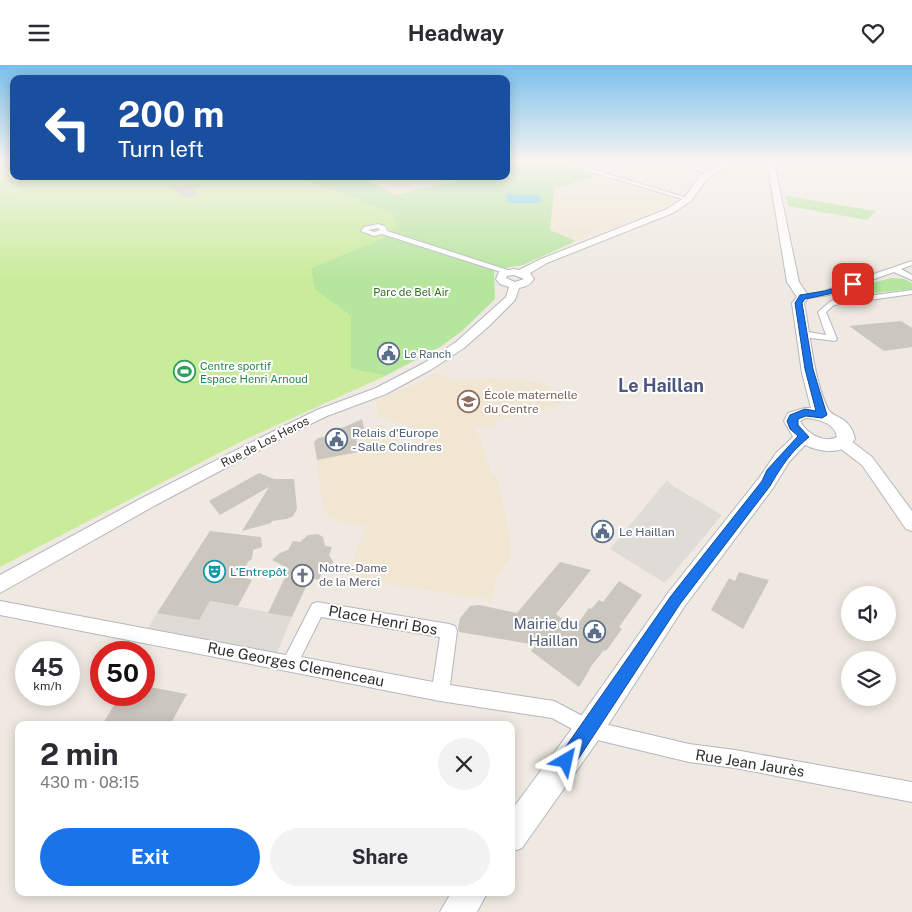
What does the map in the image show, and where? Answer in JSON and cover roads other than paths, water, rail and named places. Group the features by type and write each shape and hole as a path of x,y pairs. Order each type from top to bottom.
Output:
{"main road":[{"path":"777,201 793,282 803,297 798,303 811,378 822,415"},
{"path":"805,413 822,415 838,423 843,428 846,439 829,445 821,444 804,437 793,426 792,421 794,417 805,413"},
{"path":"515,831 589,729 676,600 766,483 771,473 796,443 804,437"},
{"path":"457,912 469,896"}],"street":[{"path":"380,233 506,274 522,273 544,261 655,219 685,201"},
{"path":"803,297 826,293 912,263"},
{"path":"895,269 912,278"},
{"path":"506,274 502,281 516,285 525,283 529,279 522,273"},
{"name":"Rue de Los Heros","path":"0,585 140,506 278,435 322,413 381,391 436,361 460,345 485,324 511,298 516,285"},
{"path":"803,334 832,339 822,312 831,303 912,292"},
{"path":"842,442 866,461 912,524"},
{"name":"Rue Georges Clemenceau","path":"0,608 440,692 554,711 589,729"},
{"name":"Place Henri Bos","path":"290,663 317,609 448,631 440,692"},
{"name":"Rue Jean Jaurès","path":"589,729 689,753 735,759 912,791"}],"water":[{"path":"507,201 540,201 539,203 508,203"}],"place":[{"name":"Le Ranch","path":"388,354"},
{"name":"Centre sportif Espace Henri Arnoud","path":"184,372"},
{"name":"École maternelle du Centre","path":"468,402"},
{"name":"Relais d'Europe - Salle Colindres","path":"336,440"},
{"name":"Le Haillan","path":"603,532"},
{"name":"L’Entrepôt","path":"214,572"},
{"name":"Notre-Dame de la Merci","path":"303,575"},
{"name":"Mairie du Haillan","path":"594,632"}],"district":[{"name":"Le Haillan","path":"661,385"}],"park label":[{"name":"Parc de Bel Air","path":"411,292"}]}
